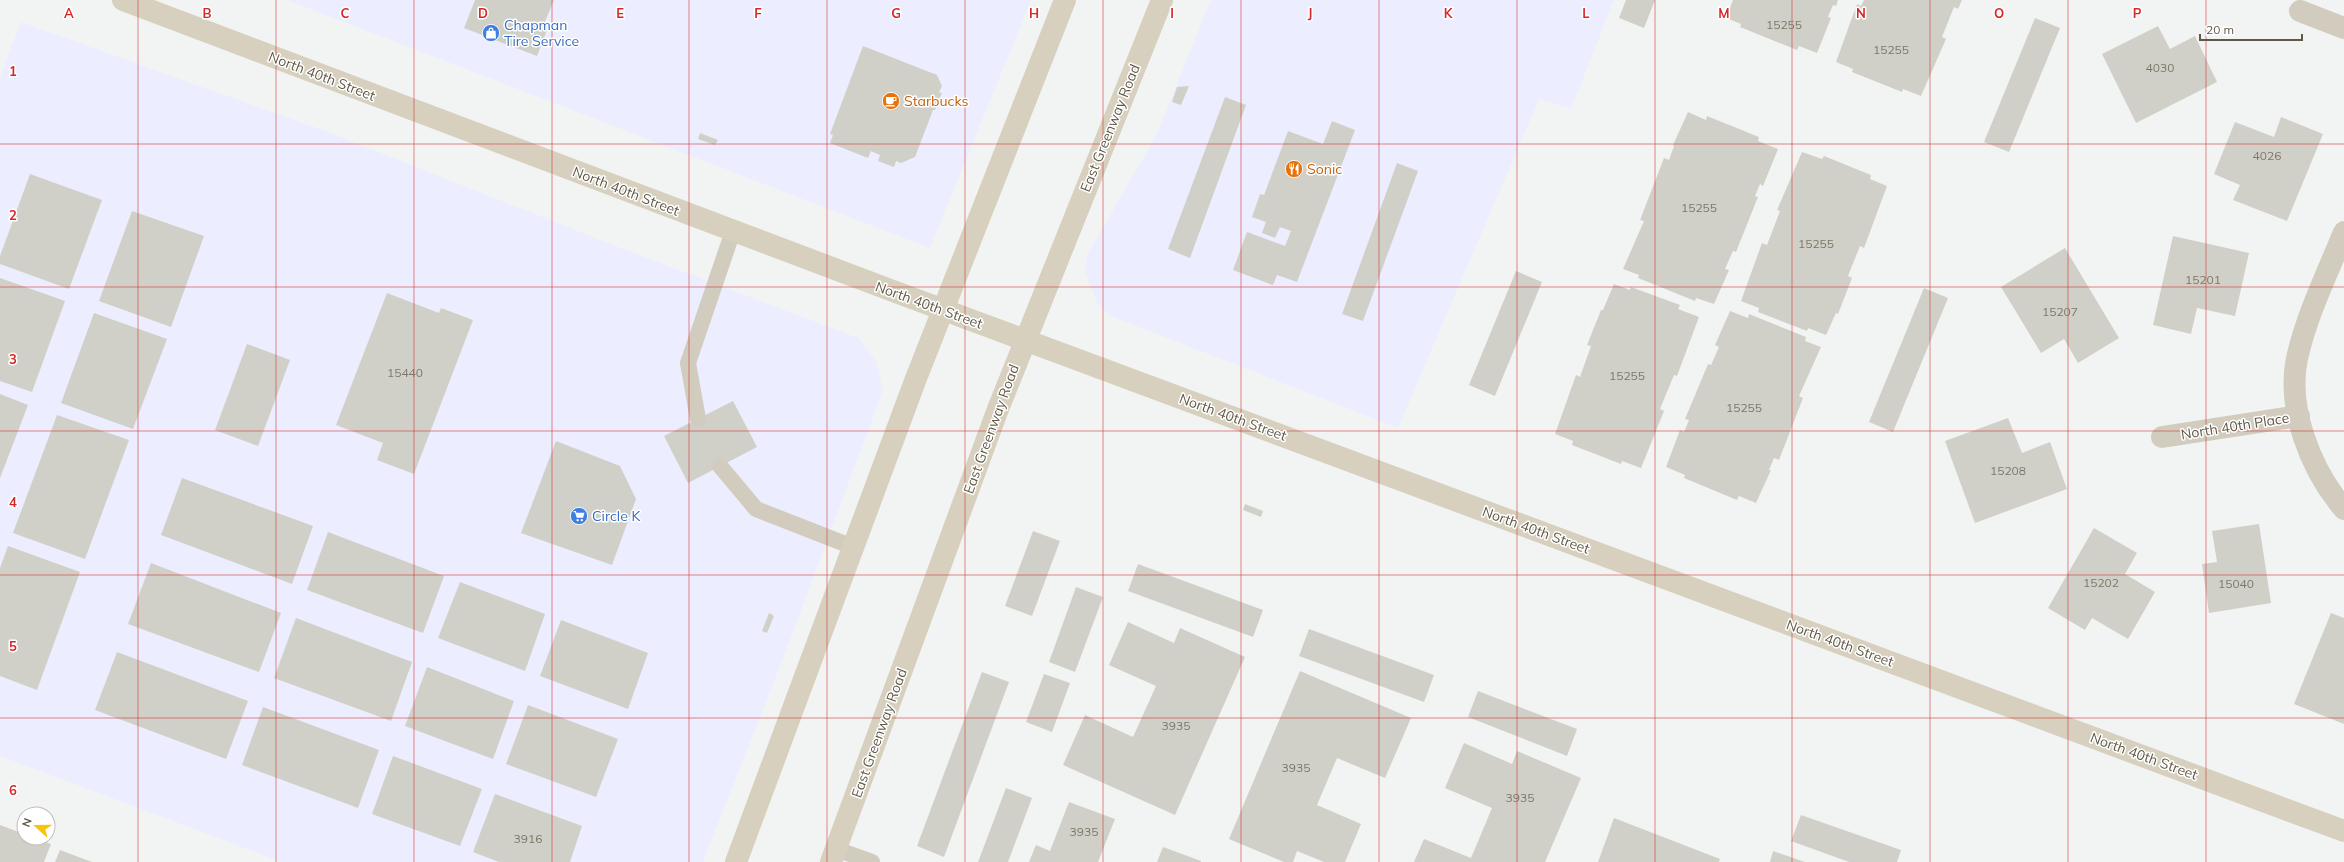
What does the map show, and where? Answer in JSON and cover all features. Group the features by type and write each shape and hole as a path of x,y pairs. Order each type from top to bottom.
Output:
{"main road":[{"name":"North 40th Street","path":"123,0 942,310 2344,831"},
{"path":"736,862 942,310 1065,0"},
{"name":"East Greenway Road","path":"834,856 1024,340 1162,0"}],"street":[{"path":"2300,10 2344,28"},
{"path":"2299,416 2296,386 2298,356 2311,312 2344,232"},
{"name":"North 40th Place","path":"2162,437 2299,416 2307,449 2328,490 2344,509"}],"lane":[{"path":"698,419 688,363 733,231"},
{"path":"720,466 756,508 853,547"},
{"path":"834,856 872,862"}],"shaded area":[{"path":"287,0 1031,0 930,248"},
{"path":"1211,0 1614,0 1571,109 1539,99 1398,428 1111,316 1097,303 1085,272 1087,255 1156,136"},
{"path":"21,22 328,132 613,245 858,338 876,361 883,390 787,648 703,862 282,862 0,756 0,77"}],"building":[{"path":"475,0 554,0 544,24 549,25 537,56 464,28"},
{"path":"1626,0 1655,0 1644,28 1619,18"},
{"path":"1733,0 1838,0 1836,6 1833,5 1828,17 1831,18 1817,53 1799,46 1797,50 1740,27 1741,24 1726,18"},
{"path":"1864,0 1962,0 1958,9 1954,7 1942,37 1946,39 1921,96 1903,89 1902,92 1852,72 1853,69 1836,62 1857,4 1861,6"},
{"path":"2035,18 2060,28 2009,152 1984,142"},
{"path":"2158,26 2170,49 2195,36 2217,82 2136,123 2102,54"},
{"name":"Starbucks","path":"863,46 937,75 942,86 939,92 942,93 935,110 933,110 915,157 901,163 896,161 894,167 878,161 880,155 871,151 868,158 830,143 833,135 830,134"},
{"path":"1189,86 1181,105 1172,102 1177,87"},
{"path":"1225,97 1246,105 1190,258 1168,249"},
{"path":"1688,112 1706,120 1707,116 1759,137 1758,141 1778,149 1763,186 1760,184 1755,196 1758,197 1736,252 1733,251 1725,269 1729,270 1714,304 1696,298 1695,301 1638,278 1639,275 1623,269 1644,221 1640,220 1664,158 1669,160 1674,146 1673,145"},
{"path":"2281,117 2323,134 2287,221 2233,200 2240,185 2214,174 2235,122 2274,137"},
{"path":"1332,121 1355,130 1297,282 1277,275 1273,285 1233,270 1247,232 1285,246 1291,231 1280,227 1275,238 1262,233 1266,222 1252,217 1260,194 1264,195 1288,131 1323,144"},
{"path":"700,133 718,140 715,145 698,139"},
{"path":"1802,152 1822,159 1824,156 1871,175 1870,179 1887,186 1864,248 1860,246 1848,276 1852,278 1838,314 1836,313 1826,335 1808,328 1807,331 1758,312 1759,308 1741,301 1762,243 1767,245 1780,211 1777,210"},
{"path":"1397,163 1418,171 1363,321 1342,314"},
{"path":"30,174 102,200 69,289 0,264 0,256"},
{"path":"132,211 204,236 171,327 99,301"},
{"path":"2173,236 2249,253 2235,316 2197,308 2191,334 2153,325"},
{"path":"2065,248 2119,338 2078,363 2064,339 2041,353 2001,287"},
{"path":"1516,271 1542,282 1495,396 1469,385"},
{"path":"0,278 65,301 32,392 0,381"},
{"path":"1614,284 1630,290 1631,287 1680,305 1678,309 1699,317 1677,376 1674,375 1660,409 1664,411 1641,468 1622,461 1621,464 1572,445 1573,441 1555,434 1576,375 1580,377 1591,346 1587,345 1601,310 1603,310"},
{"path":"1924,288 1948,298 1893,432 1869,422"},
{"path":"387,293 439,313 441,308 473,320 414,474 377,460 383,443 336,425"},
{"path":"1730,311 1748,318 1749,314 1806,337 1805,341 1821,347 1799,396 1803,398 1779,460 1774,458 1769,470 1771,470 1756,503 1739,496 1737,500 1684,478 1685,475 1666,467 1680,430 1684,432 1689,420 1685,419 1708,364 1711,365 1719,347 1715,345"},
{"path":"94,313 167,339 133,429 61,403"},
{"path":"247,344 290,360 258,446 215,430"},
{"path":"0,394 28,405 0,478"},
{"path":"733,401 757,447 688,483 664,436"},
{"path":"57,415 129,440 85,559 13,533"},
{"path":"2008,418 2022,453 2050,442 2067,489 1975,523 1945,441"},
{"name":"Circle K","path":"556,441 620,466 636,499 612,565 521,533"},
{"path":"182,478 313,526 292,584 161,535"},
{"path":"1245,504 1263,511 1261,517 1243,510"},
{"path":"2259,524 2271,603 2209,613 2202,564 2217,562 2212,531"},
{"path":"2094,528 2137,553 2125,574 2155,592 2128,639 2092,618 2085,630 2048,608"},
{"path":"1033,531 1060,541 1032,616 1005,606"},
{"path":"328,532 444,576 423,633 307,590"},
{"path":"8,546 80,572 37,690 0,676 0,568"},
{"path":"151,563 281,613 259,672 128,624"},
{"path":"1138,564 1263,610 1253,637 1128,591"},
{"path":"460,582 545,614 525,671 438,638"},
{"path":"1076,587 1103,597 1075,672 1049,662"},
{"path":"769,613 774,616 767,633 762,631"},
{"path":"2331,613 2344,618 2344,724 2294,704"},
{"path":"296,618 412,662 391,721 274,678"},
{"path":"561,620 648,653 628,709 540,676"},
{"path":"1128,622 1174,643 1180,628 1245,657 1175,815 1063,765 1085,715 1133,737 1156,686 1109,665"},
{"path":"1309,629 1434,675 1424,702 1299,656"},
{"path":"117,652 248,701 226,759 95,710"},
{"path":"427,667 514,701 493,759 405,726"},
{"path":"1300,671 1411,718 1385,778 1337,758 1317,805 1361,824 1345,862 1324,862 1297,851 1293,862 1284,862 1229,839"},
{"path":"982,672 1009,682 944,857 917,846"},
{"path":"1044,674 1070,683 1052,732 1026,722"},
{"path":"1478,691 1577,729 1567,756 1468,717"},
{"path":"528,705 618,739 596,797 506,764"},
{"path":"263,707 379,750 358,808 242,765"},
{"path":"1464,743 1512,764 1517,751 1581,778 1545,862 1414,862 1424,839 1471,858 1492,808 1445,788"},
{"path":"393,756 482,789 460,846 372,814"},
{"path":"1006,788 1032,798 1008,862 978,862"},
{"path":"495,794 582,826 570,862 499,862 473,852"},
{"path":"1069,802 1115,819 1098,862 1029,862 1036,845 1050,851"},
{"path":"1801,815 1901,850 1897,862 1849,862 1791,841"},
{"path":"1614,818 1720,859 1719,862 1598,862"},
{"path":"0,825 16,831 16,846 50,846 44,862 0,862"},
{"path":"1163,847 1201,861 1201,862 1157,862"},
{"path":"60,850 92,862 55,862"},
{"path":"1773,851 1805,862 1770,862"}],"place":[{"name":"Chapman Tire Service","path":"491,33"},
{"name":"Starbucks","path":"891,101"},
{"name":"Sonic","path":"1294,169"},
{"name":"Circle K","path":"579,516"}]}
